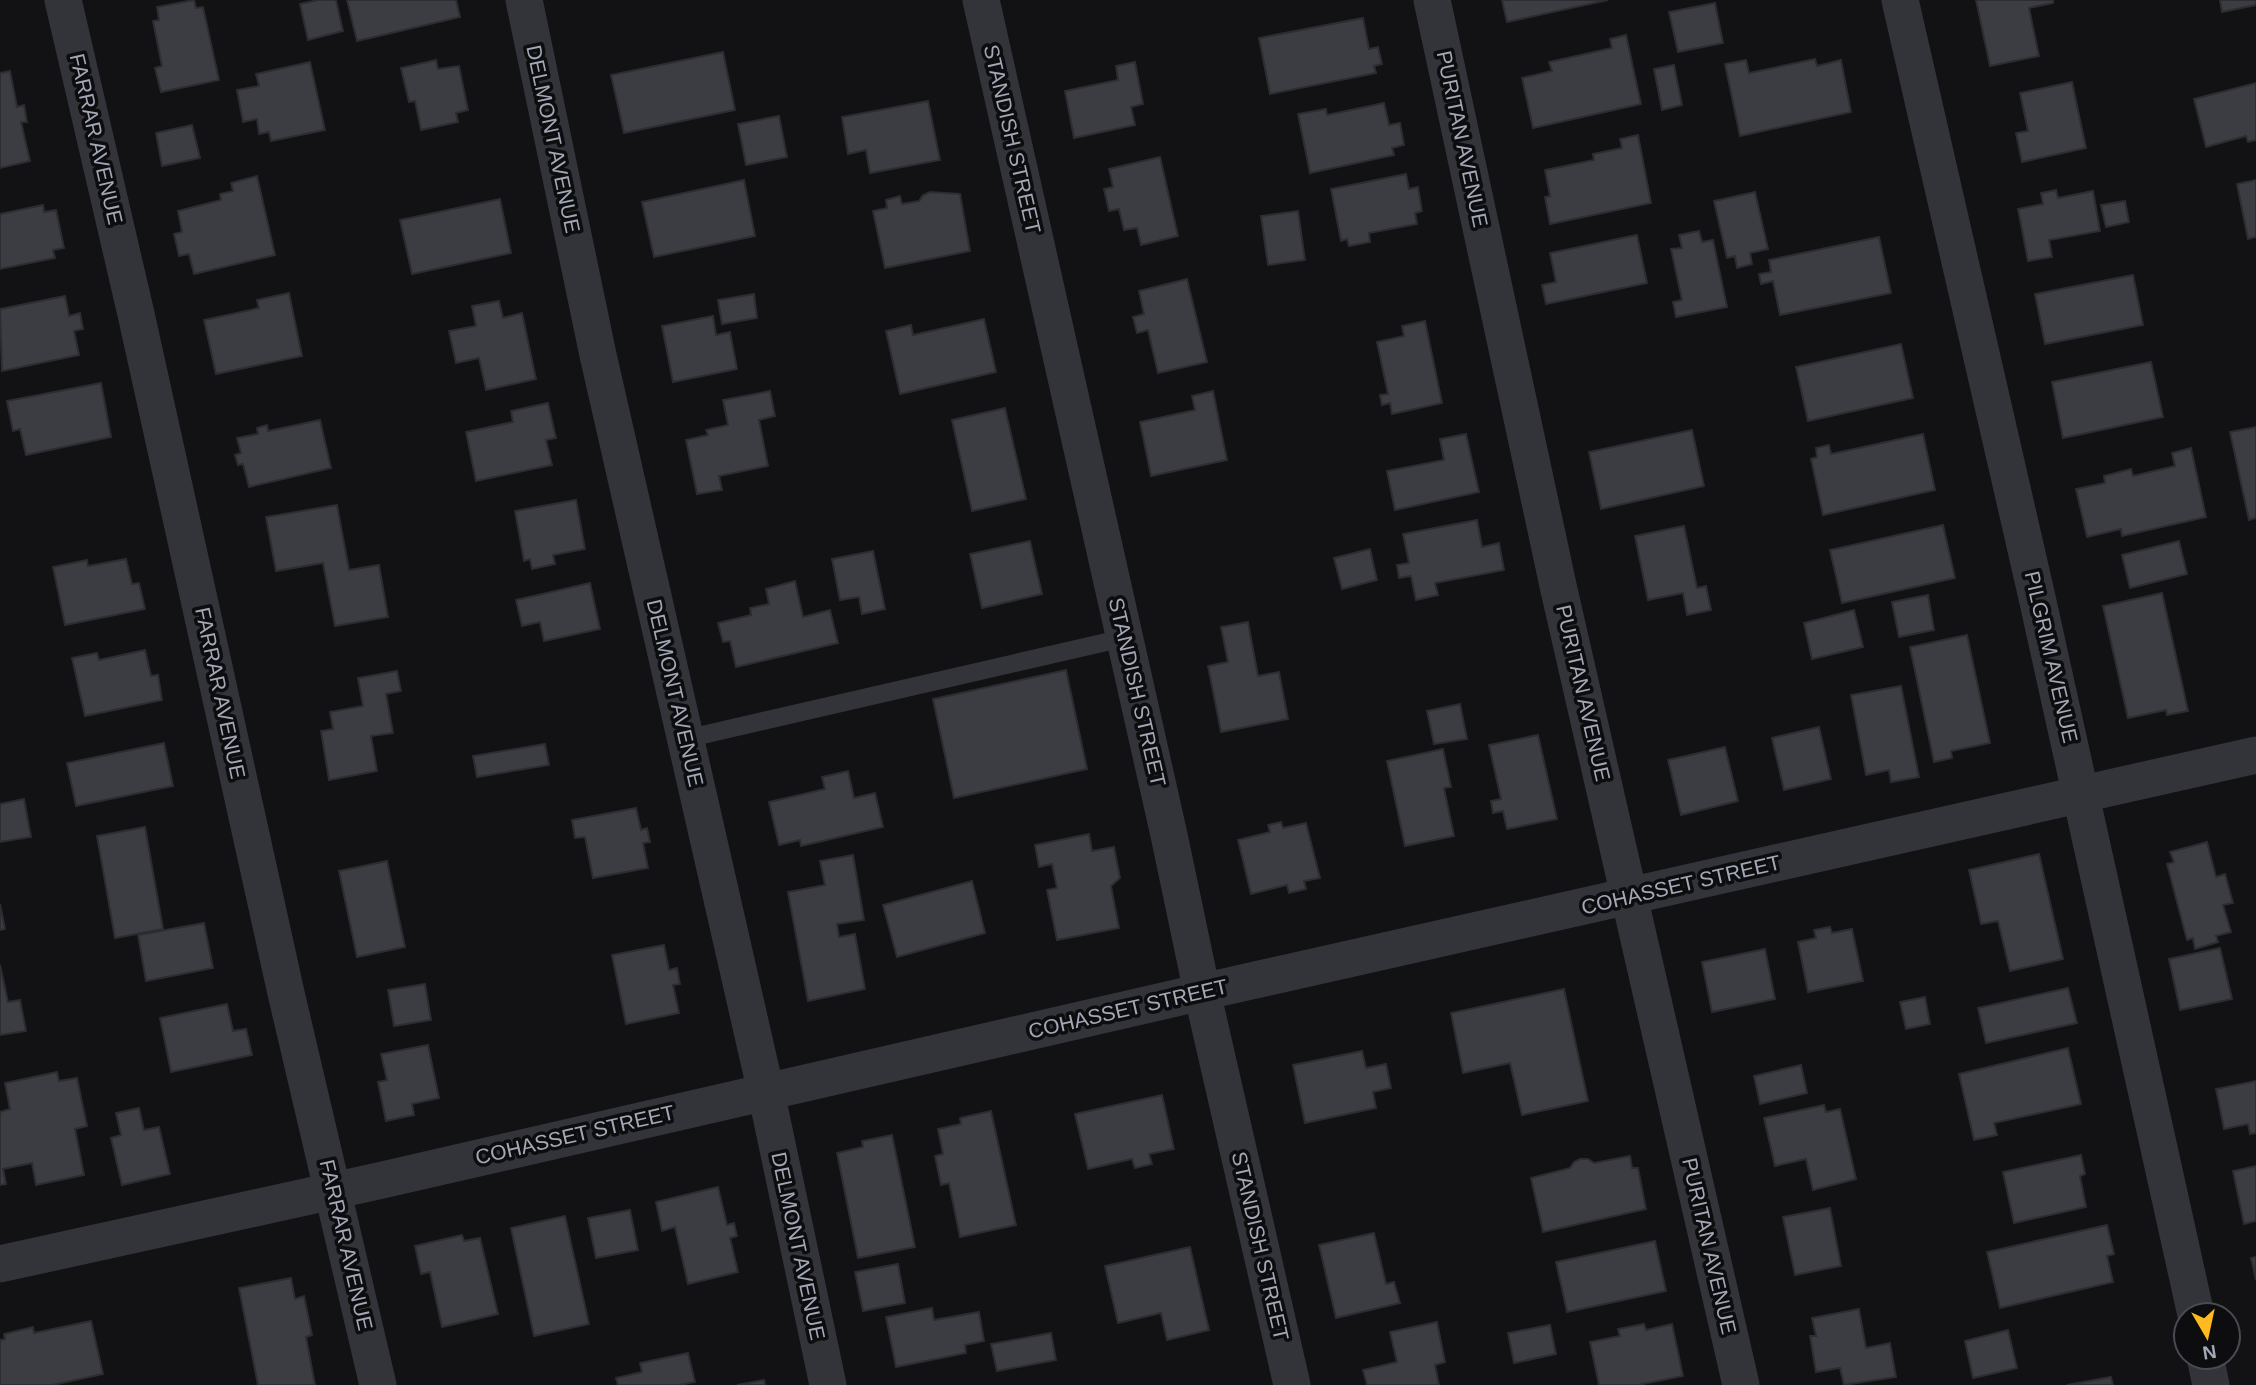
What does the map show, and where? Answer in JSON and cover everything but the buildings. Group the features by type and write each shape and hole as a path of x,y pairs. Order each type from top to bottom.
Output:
{"street":[{"name":"FARRAR AVENUE","path":"63,0 136,314 283,980 378,1385"},
{"name":"DELMONT AVENUE","path":"524,0 598,355 766,1092 828,1385"},
{"name":"STANDISH STREET","path":"981,0 1292,1385"},
{"name":"PURITAN AVENUE","path":"1432,0 1559,590 1741,1385"},
{"name":"PILGRIM AVENUE","path":"1900,0 2081,794 2193,1301"},
{"name":"COHASSET STREET","path":"0,1264 2256,755"}],"lane":[{"path":"685,739 1124,638"}]}
